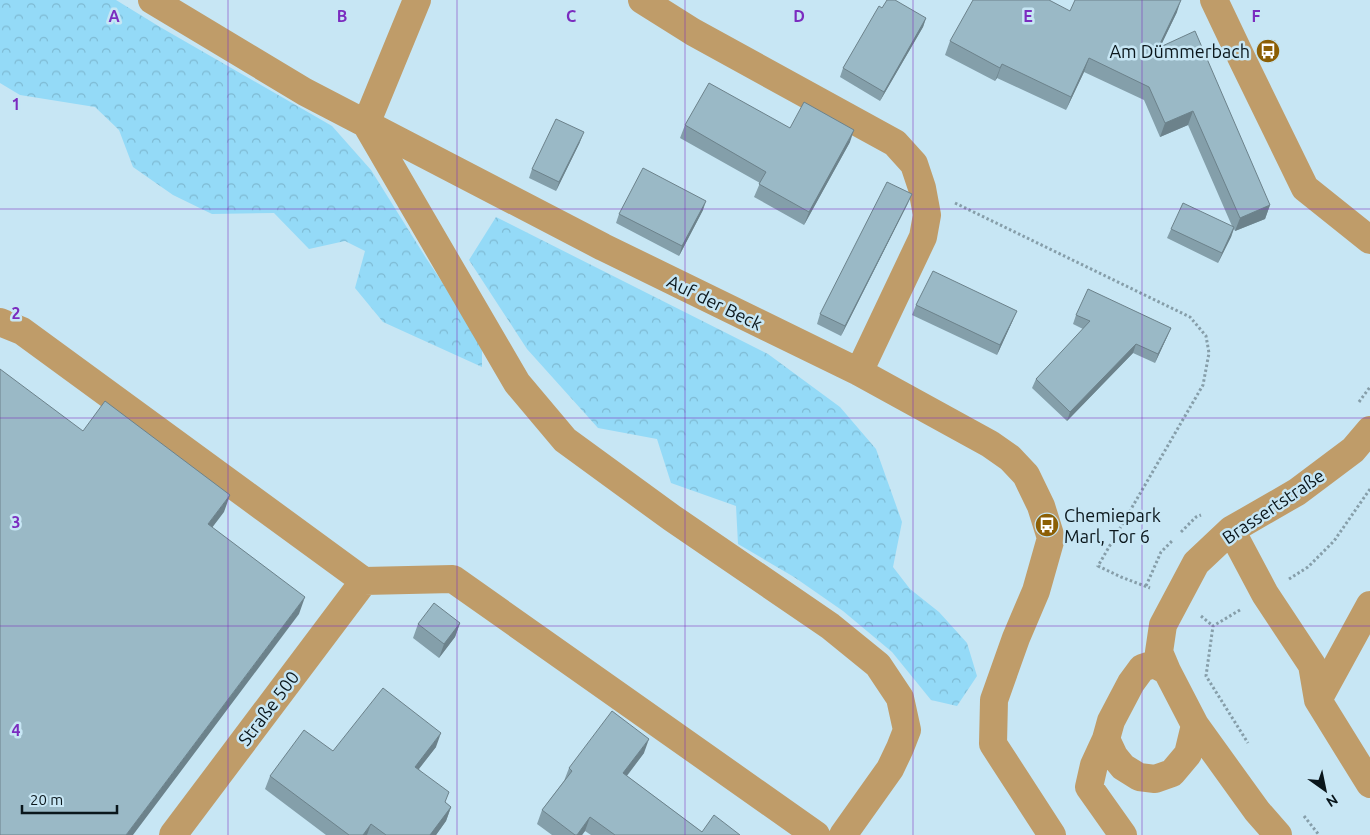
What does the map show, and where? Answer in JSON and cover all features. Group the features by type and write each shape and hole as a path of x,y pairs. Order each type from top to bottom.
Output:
{"street":[{"name":"Auf der Beck","path":"152,0 305,92 603,247 859,372 990,444 1010,458 1026,475 1041,506 1050,538 1036,591 1016,638 994,700 993,744 1052,835"},
{"path":"417,0 366,124 517,383 566,440 672,518 830,626 878,665 900,698 907,730 900,748 890,769 843,835"},
{"path":"642,0 693,32 895,143 914,164 928,215 923,237 859,372"},
{"path":"1214,0 1305,188 1370,240"},
{"path":"0,322 22,332 364,581 453,579 816,835"},
{"name":"Brassertstraße","path":"1167,671 1159,652 1163,625 1196,563 1231,530 1298,492 1353,450 1370,430"},
{"path":"1231,530 1265,594 1312,665 1318,700 1370,784"},
{"name":"Straße 500","path":"173,835 364,581"},
{"path":"1318,700 1370,605"},
{"path":"1124,835 1089,787 1094,765 1106,739 1111,721 1163,625"},
{"path":"1131,683 1142,668 1154,664 1167,671 1195,725 1248,799 1278,835"},
{"path":"1106,739 1114,756 1123,767 1139,777 1155,779 1172,773 1188,754 1195,725"}],"path":[{"path":"922,188 1190,317 1206,336 1209,353 1203,385 1098,566 1146,586"}],"green space":[{"path":"0,0 116,0 332,126 371,170 426,258 482,342 482,367 383,322 355,288 365,251 345,241 309,249 274,213 212,214 173,195 133,167 119,130 95,107 20,95 0,83"},
{"path":"496,217 768,354 840,407 876,449 902,522 893,567 910,589 939,612 967,643 977,676 957,706 931,700 892,652 843,611 794,577 738,544 736,506 671,483 657,439 598,428 527,349 469,260"}],"building":[{"path":"887,0 895,0 926,18 884,92 843,68 879,6 882,8"},
{"path":"973,0 1049,0 1070,11 1075,0 1181,0 1158,48 1195,31 1270,205 1240,218 1193,111 1165,123 1149,87 1089,58 1071,97 1002,64 1000,68 950,41"},
{"path":"709,83 790,128 804,102 854,130 809,212 759,184 766,172 685,125"},
{"path":"556,119 584,132 559,182 532,169"},
{"path":"643,168 706,201 682,246 619,214"},
{"path":"887,182 912,194 845,326 820,314"},
{"path":"1183,203 1234,227 1222,253 1171,229"},
{"path":"933,271 1017,311 1000,345 916,305"},
{"path":"1088,289 1171,328 1158,354 1136,344 1070,412 1036,379 1090,321 1076,315"},
{"path":"0,369 83,431 105,401 230,495 208,524 305,597 126,835 0,835"},
{"path":"434,603 460,623 444,644 418,624"},
{"path":"383,688 441,733 415,767 449,792 445,802 451,807 430,835 386,835 371,824 363,835 349,835 270,776 304,730 333,751"},
{"path":"612,711 649,739 623,773 702,832 714,815 740,835 615,835 590,817 577,835 575,835 542,810 572,771 569,768"}],"place":[{"name":"Am Dümmerbach","path":"1268,51"},
{"name":"Chemiepark Marl, Tor 6","path":"1047,525"}]}
